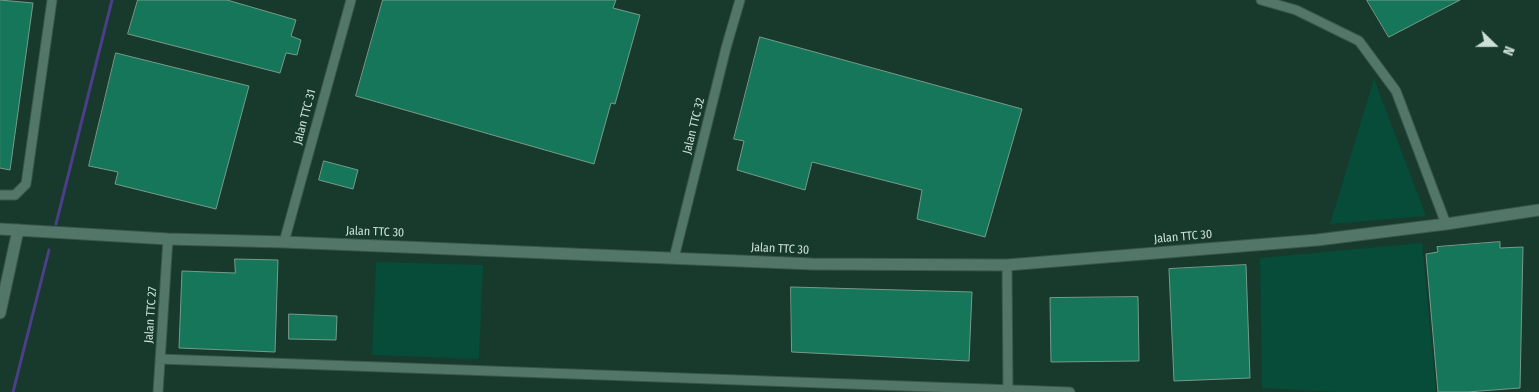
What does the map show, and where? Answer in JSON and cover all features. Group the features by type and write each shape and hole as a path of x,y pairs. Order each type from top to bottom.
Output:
{"street":[{"path":"0,195 15,195 26,184 52,0"},
{"name":"Jalan TTC 31","path":"284,242 351,0"},
{"name":"Jalan TTC 32","path":"674,258 726,48 740,0"},
{"path":"1261,0 1296,10 1359,41 1396,91 1446,224"},
{"name":"Jalan TTC 30","path":"0,229 168,239 284,242 812,264 1007,265 1317,240 1539,210"},
{"path":"0,313 18,230"},
{"name":"Jalan TTC 27","path":"158,392 168,239"},
{"path":"1007,265 1008,391"},
{"path":"160,359 1070,392"}],"green space":[{"path":"1374,79 1426,216 1330,224"},
{"path":"1422,243 1436,392 1337,392 1262,388 1260,258"},
{"path":"376,262 483,265 479,359 372,355"}],"building":[{"path":"0,0 33,3 10,170 0,168"},
{"path":"138,0 227,0 296,20 291,36 301,40 297,55 286,53 280,73 128,34"},
{"path":"383,0 616,0 613,8 640,15 615,104 611,103 594,164 356,96"},
{"path":"1367,0 1460,0 1389,37"},
{"path":"760,37 1022,109 985,237 917,219 922,190 812,162 805,190 737,170 744,141 734,139"},
{"path":"116,53 249,86 216,209 115,184 118,172 89,166"},
{"path":"324,161 358,170 353,189 319,180"},
{"path":"1500,242 1500,248 1523,247 1520,388 1438,392 1426,254 1438,252 1437,247"},
{"path":"235,259 278,260 275,352 179,348 182,271 235,273"},
{"path":"1246,265 1250,378 1174,381 1169,269"},
{"path":"791,287 972,292 969,361 792,352"},
{"path":"1138,297 1139,361 1051,362 1050,298"},
{"path":"289,314 337,316 336,340 289,339"}],"waterway":[{"path":"56,224 112,0"},
{"path":"13,392 49,250"}]}
